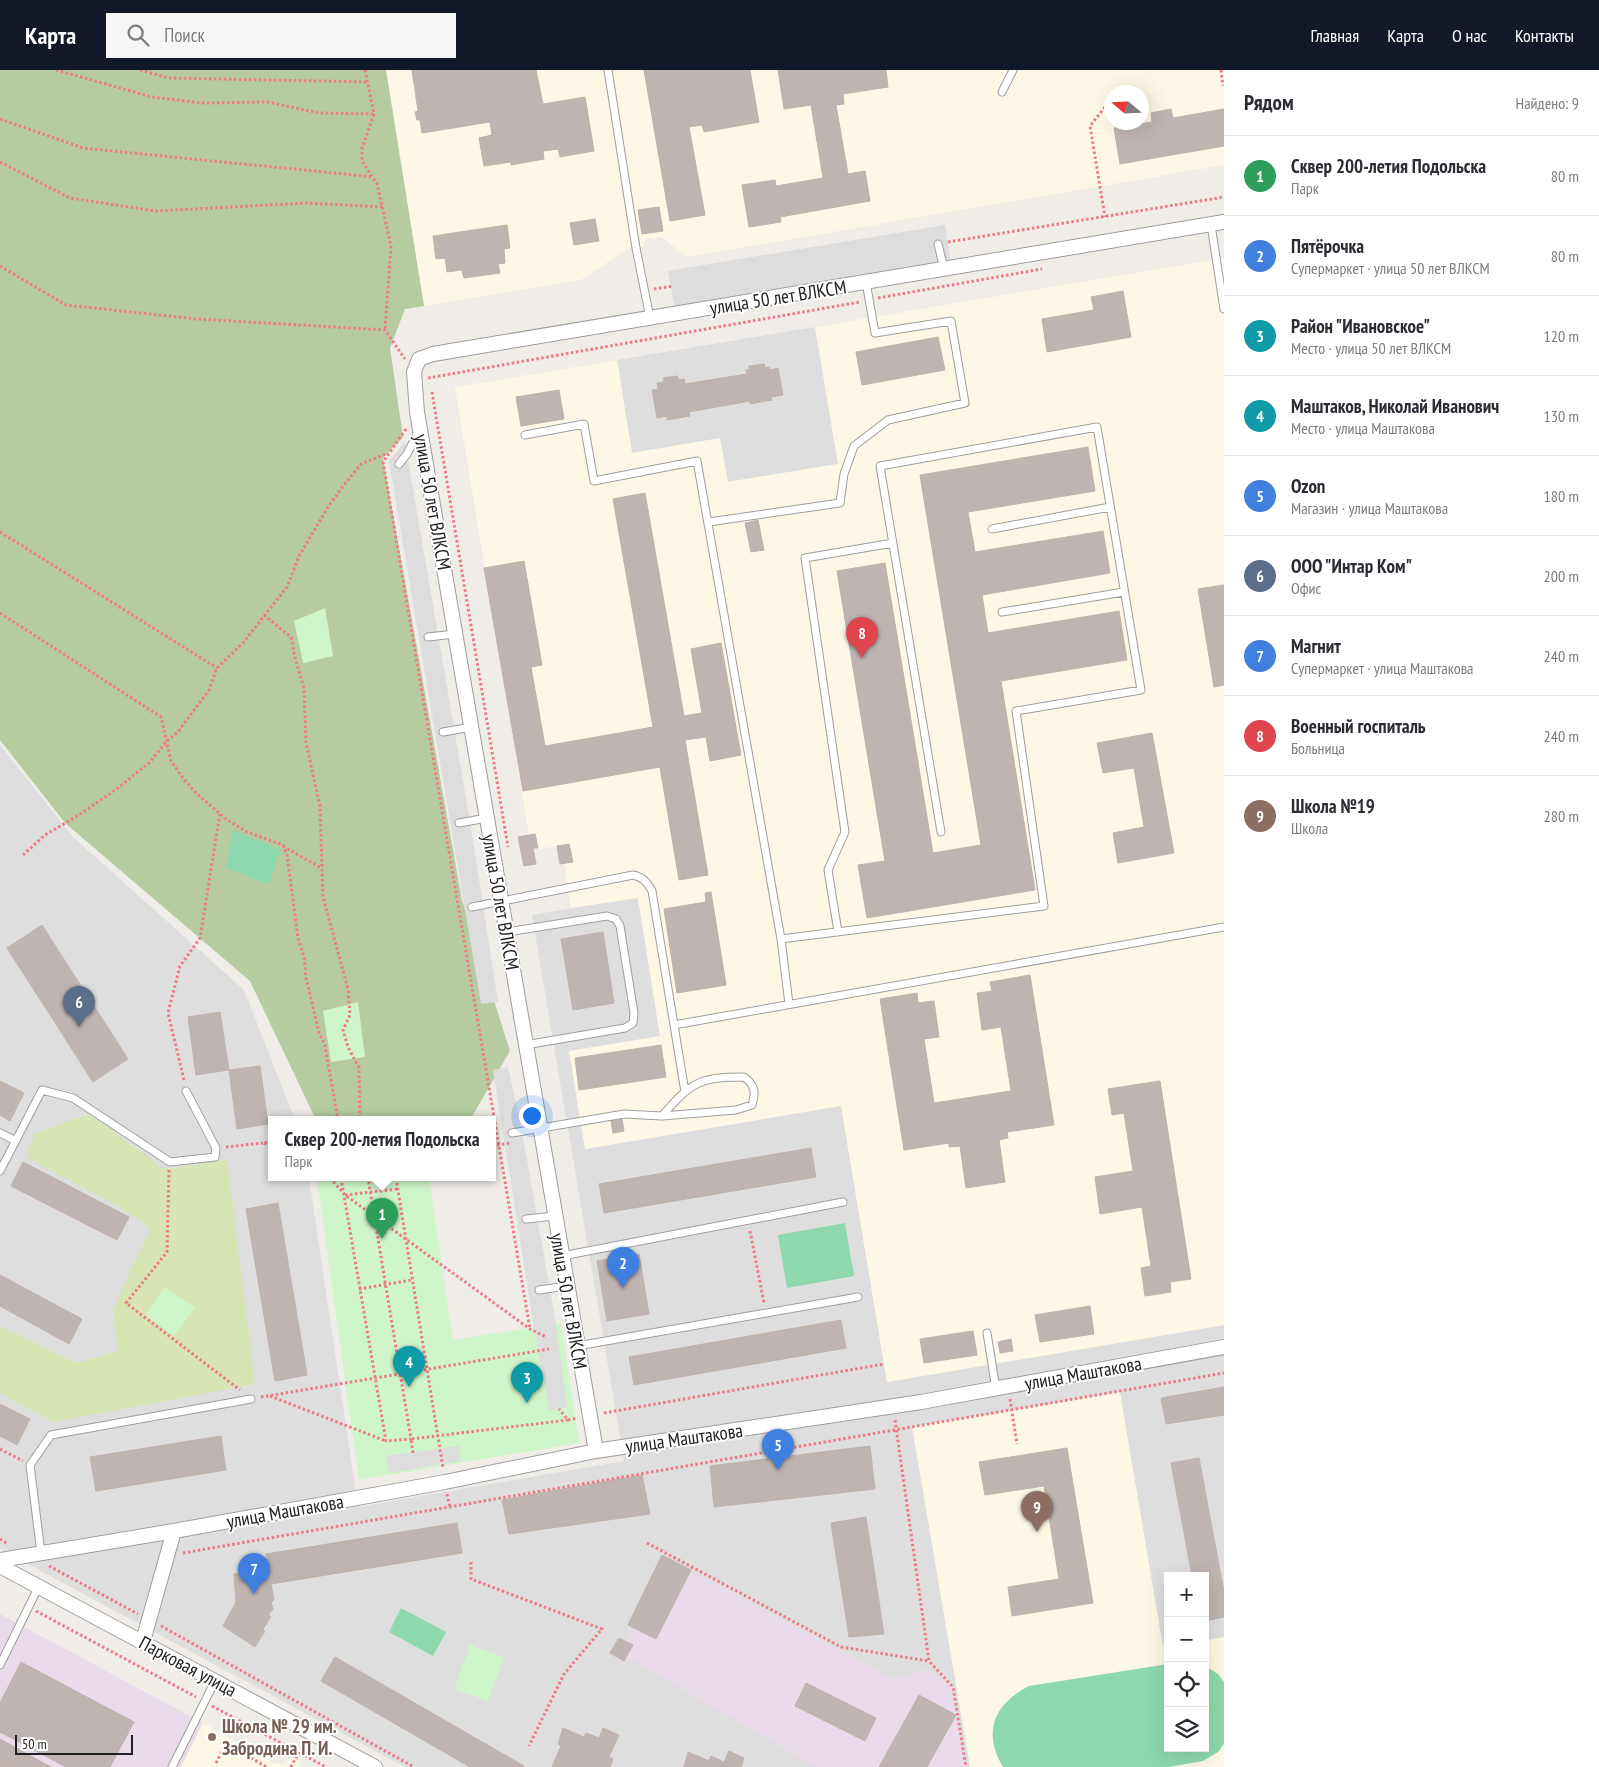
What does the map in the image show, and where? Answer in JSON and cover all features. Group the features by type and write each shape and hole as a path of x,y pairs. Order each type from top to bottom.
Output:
{"street":[{"name":"улица 50 лет ВЛКСМ","path":"596,1451 539,1130 417,412 414,372 419,359 433,354 1218,224"},
{"name":"улица Маштакова","path":"0,1560 445,1482 596,1451 893,1407 1224,1347"},
{"path":"143,1641 174,1531"},
{"name":"Парковая улица","path":"0,1566 375,1767"}],"lane":[{"path":"608,70 650,318"},
{"path":"1002,92 1013,70"},
{"path":"1218,224 1224,309"},
{"path":"938,244 944,269"},
{"path":"709,522 840,503 844,474 854,446 888,420 965,403 951,321 875,333 866,282"},
{"path":"524,435 584,424 594,481 697,460 781,939 789,1004"},
{"path":"399,464 407,454 420,426"},
{"path":"781,939 1044,906 1016,711 1141,690 1097,427 880,466 941,832"},
{"path":"992,529 1110,507"},
{"path":"838,932 828,870 845,832 805,558 893,543"},
{"path":"1002,612 1124,592"},
{"path":"428,638 456,634"},
{"path":"443,732 472,727"},
{"path":"459,824 487,818"},
{"path":"472,907 633,875 640,876 647,882 652,891 685,1092"},
{"path":"506,932 607,916 616,919 620,926 634,1013 633,1023 625,1028 525,1045"},
{"path":"674,1025 1224,927"},
{"path":"512,1134 624,1114 662,1116 736,1110 752,1105 755,1089 752,1083 744,1077 714,1078 698,1082 685,1092 662,1116"},
{"path":"0,1171 42,1090 73,1098 170,1162 215,1157 216,1148 186,1091"},
{"path":"0,1133 16,1141"},
{"path":"562,1256 843,1202"},
{"path":"526,1219 555,1216"},
{"path":"539,1290 567,1286"},
{"path":"577,1346 858,1297"},
{"path":"987,1333 1002,1388"},
{"path":"35,1554 30,1465 52,1435 251,1399"},
{"path":"0,1665 39,1586"},
{"path":"172,1767 215,1680"}],"path":[{"path":"56,70 152,97 202,103 267,102 319,113 374,114"},
{"path":"140,70 168,78 368,82"},
{"path":"365,70 374,114 362,148 362,161 378,184 391,246 385,330 414,372"},
{"path":"1221,70 1223,86"},
{"path":"1104,108 1090,126 1106,217"},
{"path":"0,119 83,148 372,176"},
{"path":"0,162 70,198 156,211 307,203 382,207"},
{"path":"938,244 1224,198"},
{"path":"0,266 66,305 197,319 385,330"},
{"path":"429,379 1046,268"},
{"path":"644,290 673,286"},
{"path":"417,412 383,462 493,1116"},
{"path":"23,855 44,835 79,815 98,800 118,788 150,762 167,741 178,732 209,690 217,668 242,643 287,587 299,556 328,507 344,485 361,464 388,452"},
{"path":"0,532 217,668"},
{"path":"0,612 161,717 171,761 196,793 220,813 247,832 283,845 321,868"},
{"path":"264,615 291,637 304,688 306,742 320,807 322,897 348,989 350,1015 344,1030 348,1047 359,1068 360,1116"},
{"path":"186,1091 168,1013 180,966 200,938 220,813"},
{"path":"283,845 287,855 298,938 304,957 306,978 325,1046 337,1116"},
{"path":"496,1134 530,1329"},
{"path":"216,1148 268,1142"},
{"path":"263,1143 268,1145"},
{"path":"498,1146 513,1143"},
{"path":"170,1162 167,1252 126,1303 251,1399"},
{"path":"332,1181 345,1196 530,1329 546,1337"},
{"path":"342,1181 386,1441"},
{"path":"368,1181 413,1453"},
{"path":"397,1181 437,1436"},
{"path":"345,1196 398,1189"},
{"path":"748,1220 766,1313"},
{"path":"360,1290 412,1280"},
{"path":"549,1349 269,1396 386,1441 568,1420 884,1364"},
{"path":"180,1554 1224,1372"},
{"path":"1002,1388 1012,1410 1017,1444"},
{"path":"893,1407 929,1661 953,1688 966,1767"},
{"path":"559,1409 568,1420"},
{"path":"0,1449 30,1465"},
{"path":"0,1540 35,1554 149,1620 414,1767"},
{"path":"647,1543 841,1647 929,1661"},
{"path":"471,1562 470,1579 602,1629 564,1674 529,1746"},
{"path":"29,1607 326,1767"},
{"path":"216,1763 226,1744 264,1766"},
{"path":"291,1767 299,1752"}],"shaded area":[{"path":"386,70 1224,70 1224,165 687,257 661,237 644,239 644,246 627,249 581,280 424,306"},
{"path":"945,225 951,265 675,311 668,271"},
{"path":"1224,258 1224,1325 887,1382 841,1106 585,1149 569,1051 660,1036 638,898 571,908 564,863 573,862 570,844 538,849 536,834 529,835 455,387 617,360 632,453 720,438 728,482 838,464 815,327"},
{"path":"815,327 838,464 727,482 720,439 632,453 617,360"},
{"path":"405,442 470,821 498,1002 481,1004 389,461"},
{"path":"0,745 74,838 244,990 293,1116 268,1116 268,1181 309,1181 358,1507 624,1461 532,915 638,897 660,1036 585,1149 841,1105 887,1382 1224,1325 1224,1767 405,1767 0,1549"},
{"path":"508,1067 522,1132 556,1324 567,1407 559,1409 549,1410 493,1070"},
{"path":"1120,1392 1164,1647 1164,1752 1209,1752 1209,1639 1224,1637 1224,1767 970,1767 912,1427"},
{"path":"459,1446 461,1461 389,1473 386,1456"},
{"path":"662,1555 893,1679 928,1669 952,1688 964,1767 816,1767 627,1657 624,1661 610,1653 619,1638 626,1641 633,1628 628,1625"},
{"path":"0,1614 203,1723 181,1767 0,1767"},
{"name":"Школа № 29 им. Забродина П. И.","path":"203,1723 272,1763 283,1764 291,1757 301,1762 300,1767 181,1767"}],"green space":[{"path":"0,70 386,70 424,306 405,309 390,348 403,437 383,458 462,900 510,1051 472,1116 314,1116 250,981 65,823 0,740"},
{"path":"325,608 333,656 303,663 294,621"},
{"path":"233,830 280,850 269,885 226,868"},
{"path":"358,1002 365,1057 331,1062 323,1011"},
{"path":"89,1114 164,1169 227,1160 255,1384 54,1422 0,1393 0,1326 77,1363 118,1351 113,1311 133,1264 151,1229 120,1207 26,1157 35,1133"},
{"path":"317,1181 429,1181 453,1340 561,1323 579,1443 359,1480"},
{"path":"845,1223 854,1276 787,1288 778,1235"},
{"path":"165,1287 195,1308 174,1336 145,1315"},
{"path":"401,1608 446,1632 433,1656 389,1632"},
{"path":"470,1645 504,1657 488,1701 454,1689"},
{"path":"1164,1665 1164,1752 1209,1752 1209,1668 1218,1674 1224,1682 1224,1744 1218,1752 1203,1761 1169,1767 1003,1767 993,1742 995,1720 1007,1701 1029,1686"}],"building":[{"path":"412,70 536,70 543,104 585,97 594,151 560,157 558,149 543,151 544,159 511,165 511,162 484,166 479,138 492,135 490,122 422,133 420,120 417,120 415,112 418,111"},
{"path":"644,70 750,70 759,122 704,132 702,125 689,127 705,215 670,221"},
{"path":"778,70 886,70 888,87 843,94 844,104 836,105 848,174 865,171 870,201 780,217 781,222 749,227 742,185 775,180 776,186 823,178 811,105 784,109"},
{"path":"1171,109 1173,118 1224,109 1224,146 1120,164 1114,130 1149,130 1149,122 1152,122 1151,113"},
{"path":"659,207 663,231 642,234 638,210"},
{"path":"595,219 599,241 574,245 570,223"},
{"path":"507,225 510,248 504,249 505,263 498,264 500,273 464,278 462,270 447,272 445,258 436,259 433,236"},
{"path":"1123,291 1131,337 1047,352 1042,319 1094,310 1091,297"},
{"path":"938,337 945,370 862,385 856,352"},
{"path":"764,364 765,368 769,367 770,370 778,368 783,395 771,397 772,400 750,404 750,401 689,412 690,416 667,420 667,416 657,418 652,390 658,389 657,383 664,382 663,378 677,376 679,380 684,379 685,384 747,374 746,370 749,370 749,366"},
{"path":"559,390 564,419 521,426 516,397"},
{"path":"1088,447 1095,491 968,512 975,552 1103,531 1110,573 982,595 988,633 1119,611 1127,660 1001,681 1035,890 867,918 858,865 885,861 837,571 885,563 933,853 981,845 920,475"},
{"path":"645,493 684,716 702,713 691,649 721,643 741,755 710,761 706,737 685,740 708,875 679,880 660,767 523,791 484,568 524,561 542,665 531,667 545,746 653,727 613,499"},
{"path":"758,520 764,550 751,552 745,523"},
{"path":"1224,585 1224,685 1214,687 1198,589"},
{"path":"1152,733 1174,853 1118,863 1113,833 1144,827 1134,768 1103,773 1097,743"},
{"path":"535,834 538,848 533,848 536,864 524,866 518,837"},
{"path":"569,844 573,862 560,864 557,846"},
{"path":"711,892 726,985 677,993 664,909 706,902 705,893"},
{"path":"42,925 128,1059 93,1082 7,948"},
{"path":"603,932 614,1003 573,1010 561,939"},
{"path":"1030,975 1054,1125 1007,1132 1008,1138 999,1140 1005,1182 966,1188 960,1146 949,1147 949,1143 904,1150 880,999 917,993 918,1003 934,1001 939,1037 924,1039 934,1103 1011,1091 1001,1027 982,1030 977,993 992,991 990,982"},
{"path":"220,1012 229,1070 196,1075 188,1017"},
{"path":"661,1045 666,1077 579,1090 575,1058"},
{"path":"260,1066 268,1124 237,1129 229,1070"},
{"path":"0,1081 24,1093 10,1121 0,1115"},
{"path":"1160,1081 1191,1279 1170,1282 1171,1292 1145,1296 1141,1268 1151,1266 1142,1207 1100,1214 1095,1177 1133,1171 1124,1113 1112,1115 1108,1089"},
{"path":"622,1119 624,1131 613,1133 611,1121"},
{"path":"811,1148 816,1177 604,1213 599,1184"},
{"path":"23,1162 129,1217 117,1240 11,1186"},
{"path":"278,1203 307,1375 275,1381 246,1209"},
{"path":"639,1254 649,1314 607,1321 597,1261"},
{"path":"0,1275 82,1319 69,1344 0,1306"},
{"path":"1090,1306 1094,1334 1040,1342 1035,1315"},
{"path":"841,1320 846,1348 634,1385 629,1357"},
{"path":"973,1331 977,1355 924,1363 920,1339"},
{"path":"1011,1339 1013,1351 1000,1353 998,1342"},
{"path":"1224,1387 1224,1415 1166,1424 1161,1398"},
{"path":"0,1404 30,1419 17,1445 0,1436"},
{"path":"221,1436 226,1470 96,1491 90,1457"},
{"path":"870,1446 875,1489 714,1507 710,1466"},
{"path":"1067,1448 1093,1603 1012,1616 1008,1587 1059,1579 1044,1486 985,1495 979,1462"},
{"path":"1199,1458 1224,1592 1224,1617 1209,1620 1209,1572 1191,1572 1171,1463"},
{"path":"642,1475 650,1514 509,1534 502,1500"},
{"path":"866,1517 884,1634 849,1637 831,1523"},
{"path":"457,1523 462,1553 271,1584 274,1600 271,1602 273,1609 268,1615 271,1617 255,1647 223,1626 236,1602 234,1574 269,1569 266,1554"},
{"path":"662,1555 691,1570 656,1639 628,1625"},
{"path":"619,1638 633,1645 624,1661 610,1653"},
{"path":"335,1657 524,1767 470,1767 321,1681"},
{"path":"21,1662 134,1722 110,1767 66,1767 0,1732 0,1703"},
{"path":"806,1683 876,1718 865,1741 795,1706"},
{"path":"919,1695 956,1715 927,1767 879,1767"},
{"path":"563,1728 584,1737 586,1733 599,1738 603,1728 619,1735 609,1757 613,1759 610,1767 552,1767 561,1746 558,1744"},
{"path":"0,1739 51,1767 0,1767"},
{"path":"729,1751 744,1758 741,1767 684,1767 688,1752 709,1761 711,1756 724,1762"}],"place":[{"name":"Военный госпиталь","path":"862,658"},
{"name":"ООО \"Интар Ком\"","path":"79,1027"},
{"name":"Сквер 200-летия Подольска","path":"382,1239"},
{"name":"Пятёрочка","path":"623,1288"},
{"name":"Маштаков, Николай Иванович","path":"409,1387"},
{"name":"Район \"Ивановское\"","path":"527,1403"},
{"name":"Ozon","path":"778,1470"},
{"name":"Школа №19","path":"1037,1532"},
{"name":"Магнит","path":"254,1594"},
{"name":"Школа № 29 им. Забродина П. И.","path":"212,1737"}]}
